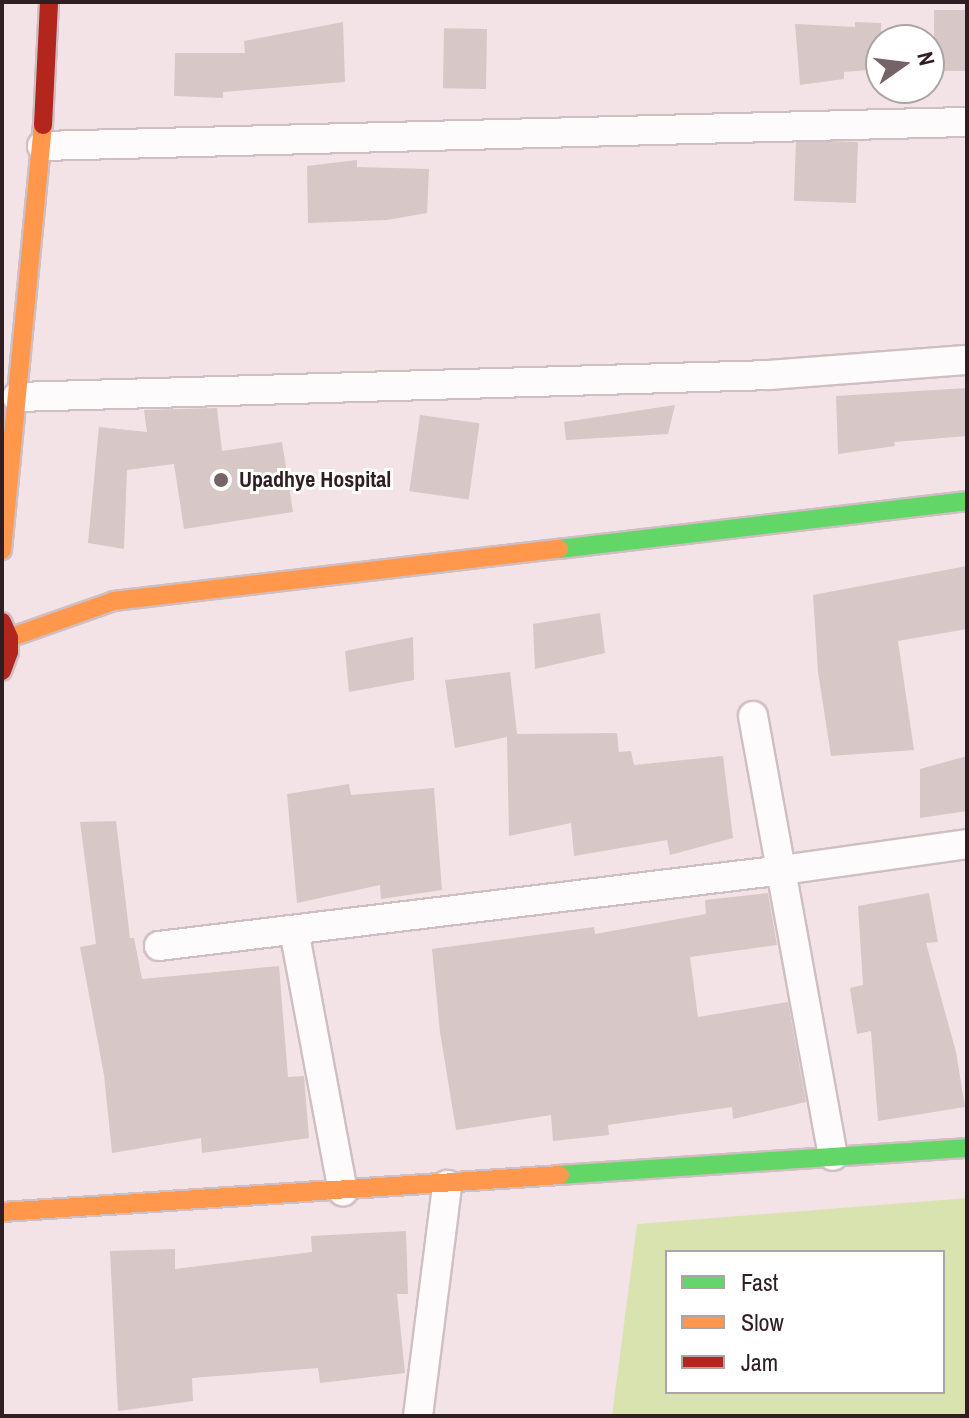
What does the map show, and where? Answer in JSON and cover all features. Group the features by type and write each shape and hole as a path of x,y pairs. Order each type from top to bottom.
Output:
{"street":[{"path":"2,550 42,146 49,2"},
{"path":"42,146 967,122"},
{"path":"17,397 770,375 967,360"},
{"path":"2,671 9,652 6,630 114,601 967,501"},
{"path":"753,716 833,1156"},
{"path":"159,946 783,870 967,844"},
{"path":"294,930 343,1191"},
{"path":"2,1212 447,1185 967,1148"},
{"path":"418,1416 447,1185"}],"green space":[{"path":"967,1198 967,1416 612,1416 637,1224"}],"building":[{"path":"934,10 967,10 967,71 945,71 945,24 934,24"},
{"path":"343,22 345,82 223,92 223,98 174,96 175,53 245,53 244,41"},
{"path":"855,22 881,23 865,24 865,70 844,72 844,79 800,85 795,24 855,27"},
{"path":"444,28 487,29 486,89 443,88"},
{"path":"796,140 858,142 856,203 794,201"},
{"path":"357,160 357,167 429,169 427,213 387,220 308,223 307,166"},
{"path":"967,388 967,436 894,442 895,446 838,454 836,396"},
{"path":"675,405 668,434 566,440 564,422"},
{"path":"217,408 222,451 282,442 293,512 184,529 174,464 127,470 124,549 88,543 99,427 147,432 144,410"},
{"path":"420,415 479,423 469,500 409,491"},
{"path":"967,566 967,629 898,641 914,750 831,756 818,672 813,595"},
{"path":"600,613 605,653 535,669 533,624"},
{"path":"413,637 414,680 349,692 345,651"},
{"path":"510,672 517,734 617,733 619,752 631,751 634,765 723,756 733,838 670,855 667,840 574,856 571,823 509,836 507,737 455,748 445,680"},
{"path":"967,756 967,811 920,818 920,769"},
{"path":"349,784 351,795 434,788 442,890 381,899 380,885 297,903 287,794"},
{"path":"116,821 130,938 134,938 142,979 279,966 288,1077 304,1076 309,1138 202,1153 201,1138 112,1153 104,1075 80,947 96,944 80,822"},
{"path":"768,893 777,945 690,957 698,1017 788,1002 806,1102 733,1119 732,1107 608,1125 609,1135 553,1141 551,1115 456,1130 440,1032 432,949 594,927 595,934 706,914 705,900"},
{"path":"929,893 938,942 926,943 956,1052 965,1107 878,1121 871,1031 857,1034 850,988 863,985 858,906"},
{"path":"406,1231 408,1294 397,1294 405,1373 320,1383 318,1368 192,1378 193,1401 118,1411 110,1251 175,1249 175,1269 312,1252 311,1236"}],"traffic: fast":[{"path":"559,549 967,501"},
{"path":"560,1175 967,1148"}],"traffic: slow":[{"path":"2,550 43,125"},
{"path":"9,638 114,601 559,549"},
{"path":"2,1212 560,1175"}],"traffic: jam":[{"path":"43,125 49,2"},
{"path":"2,622 9,638 9,652 2,671"}],"place":[{"name":"Upadhye Hospital","path":"221,480"}]}
